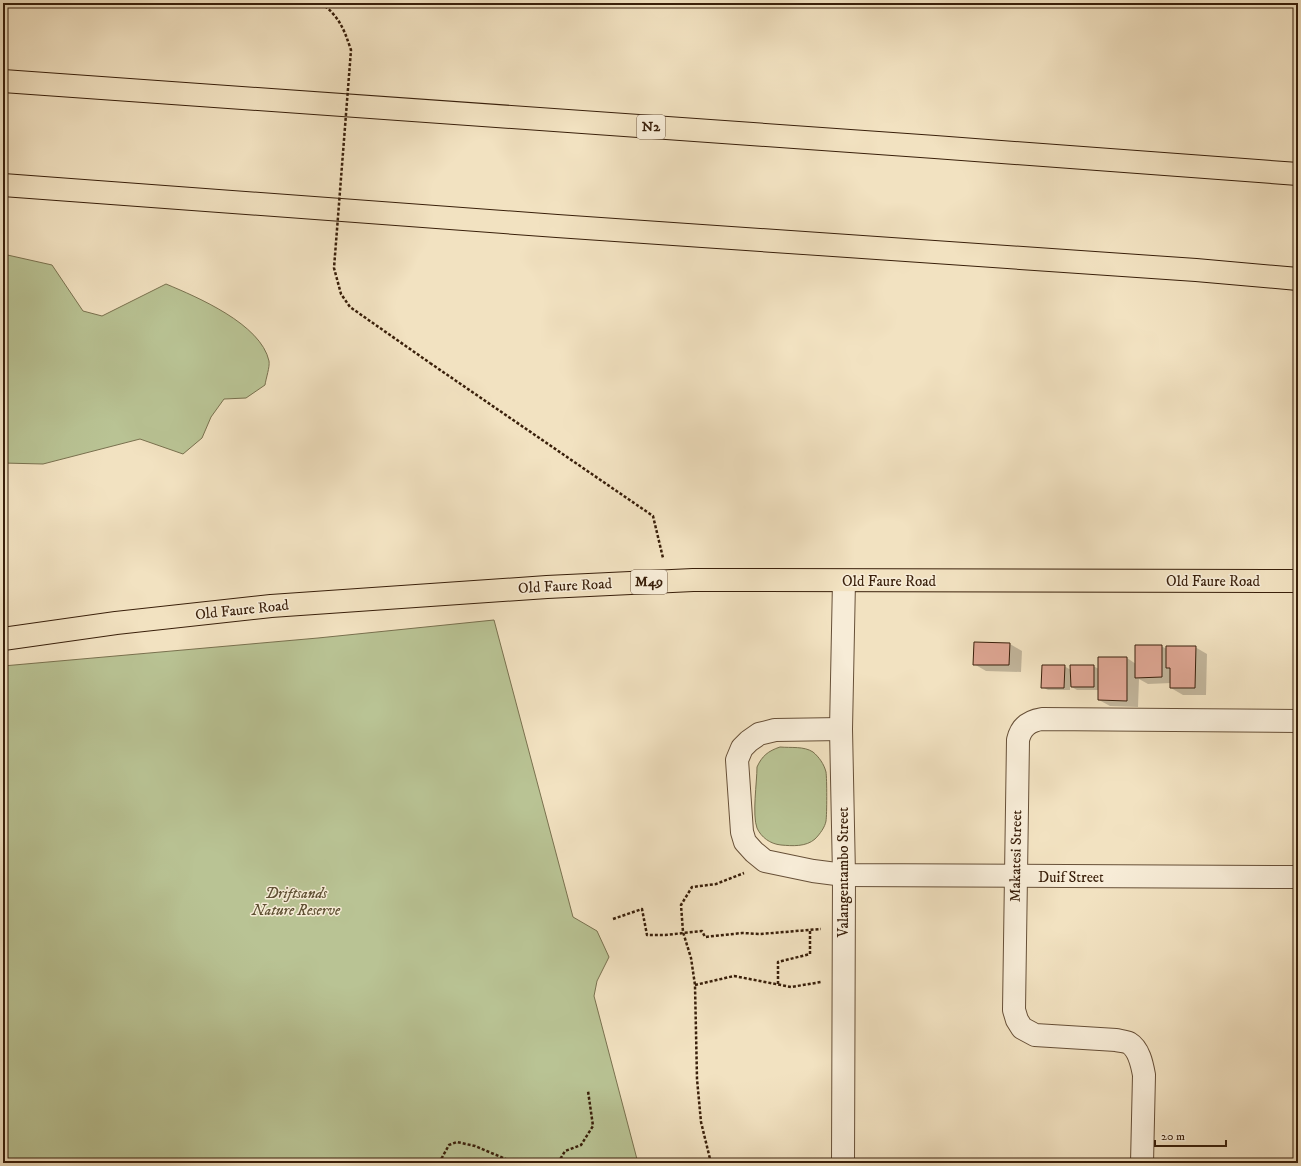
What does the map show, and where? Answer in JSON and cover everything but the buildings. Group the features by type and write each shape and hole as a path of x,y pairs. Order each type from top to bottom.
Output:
{"main road":[{"name":"N2","path":"3,81 1298,174"},
{"path":"3,186 1196,270 1298,279"},
{"name":"Old Faure Road","path":"3,639 124,622 271,606 529,588 693,580 1298,581"}],"street":[{"name":"Valangentambo Street","path":"843,1163 844,875 841,729 844,581"},
{"name":"Makatesi Street","path":"1142,1163 1144,1075 1136,1050 1128,1043 1116,1040 1036,1036 1022,1028 1017,1020 1014,1010 1018,740 1023,728 1033,721 1042,719 1298,721"},
{"path":"765,861 745,842 742,832 737,760 742,748 759,734 775,730 841,729"},
{"name":"Duif Street","path":"765,861 813,871 844,875 1298,877"}],"path":[{"path":"321,3 331,10 345,29 350,50 334,268 341,294 350,307 653,516 664,565"},
{"path":"711,1163 702,1122 697,1079 695,985 691,958 683,932 681,905 692,887 716,884 742,874 765,861"},
{"path":"613,919 642,909 647,935 665,935 702,931 704,937 742,933 760,934 827,928 844,928"},
{"path":"778,984 778,962 810,954 810,930"},
{"path":"695,985 734,976 791,987 844,979"},
{"path":"439,1163 449,1145 457,1142 475,1146 508,1160 558,1163 565,1150 581,1145 594,1126 588,1090"}],"green space":[{"path":"3,254 52,265 83,311 102,316 166,284 210,304 241,324 254,335 264,348 269,361 265,385 246,398 224,399 211,417 202,438 183,454 140,439 43,464 3,463"},
{"name":"Driftsands Nature Reserve","path":"494,620 573,917 597,931 609,957 597,981 594,996 638,1163 3,1163 3,666 318,638"},
{"path":"780,747 802,748 813,752 821,761 826,772 827,804 825,823 815,839 803,845 781,845 770,842 766,840 757,828 755,807 757,767 766,754"}]}
